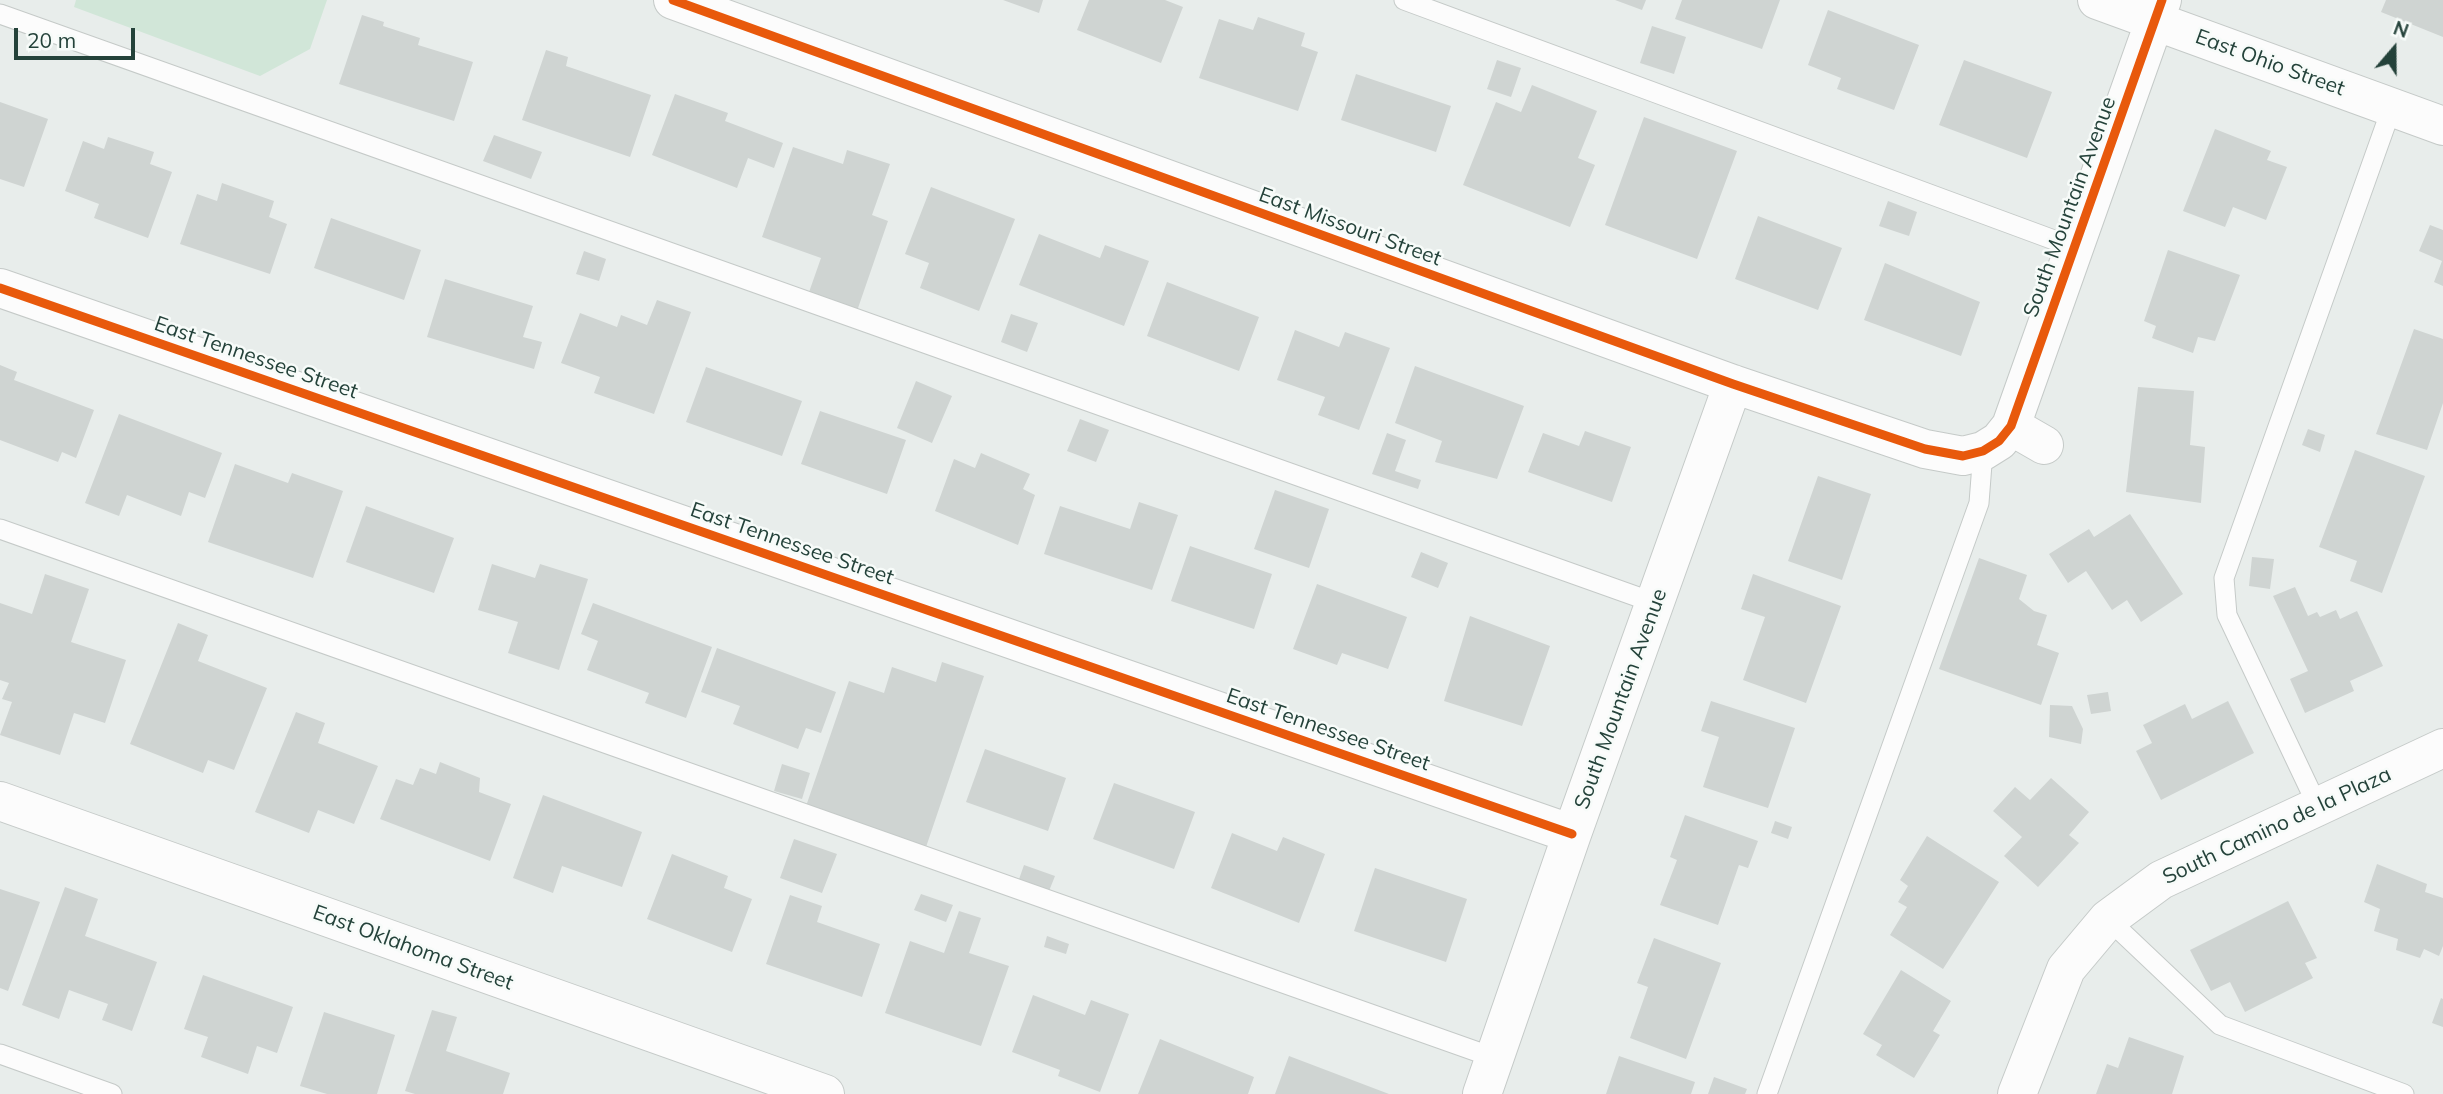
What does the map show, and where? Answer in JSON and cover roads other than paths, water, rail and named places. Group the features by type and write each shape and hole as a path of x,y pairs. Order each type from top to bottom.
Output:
{"street":[{"name":"East Missouri Street","path":"673,0 1733,384 1939,453 1963,456 1997,438"},
{"name":"East Ohio Street","path":"2097,0 2158,10 2443,127"},
{"name":"South Mountain Avenue","path":"1997,438 2088,211 2158,10"},
{"name":"East Tennessee Street","path":"0,288 1572,834"},
{"name":"South Mountain Avenue","path":"1482,1094 1733,384"},
{"path":"1997,438 2044,445"},
{"name":"South Camino de la Plaza","path":"2017,1094 2066,969 2108,919 2161,880 2443,748"},
{"name":"East Oklahoma Street","path":"0,801 825,1094"}],"lane":[{"path":"1404,0 2073,247"},
{"path":"0,14 1655,603"},
{"path":"2318,807 2227,615 2224,578 2392,107"},
{"path":"1767,1094 1979,503 1997,438"},
{"path":"0,528 1495,1058"},
{"path":"2108,919 2220,1025 2404,1094"},
{"path":"0,1054 112,1094"}]}
